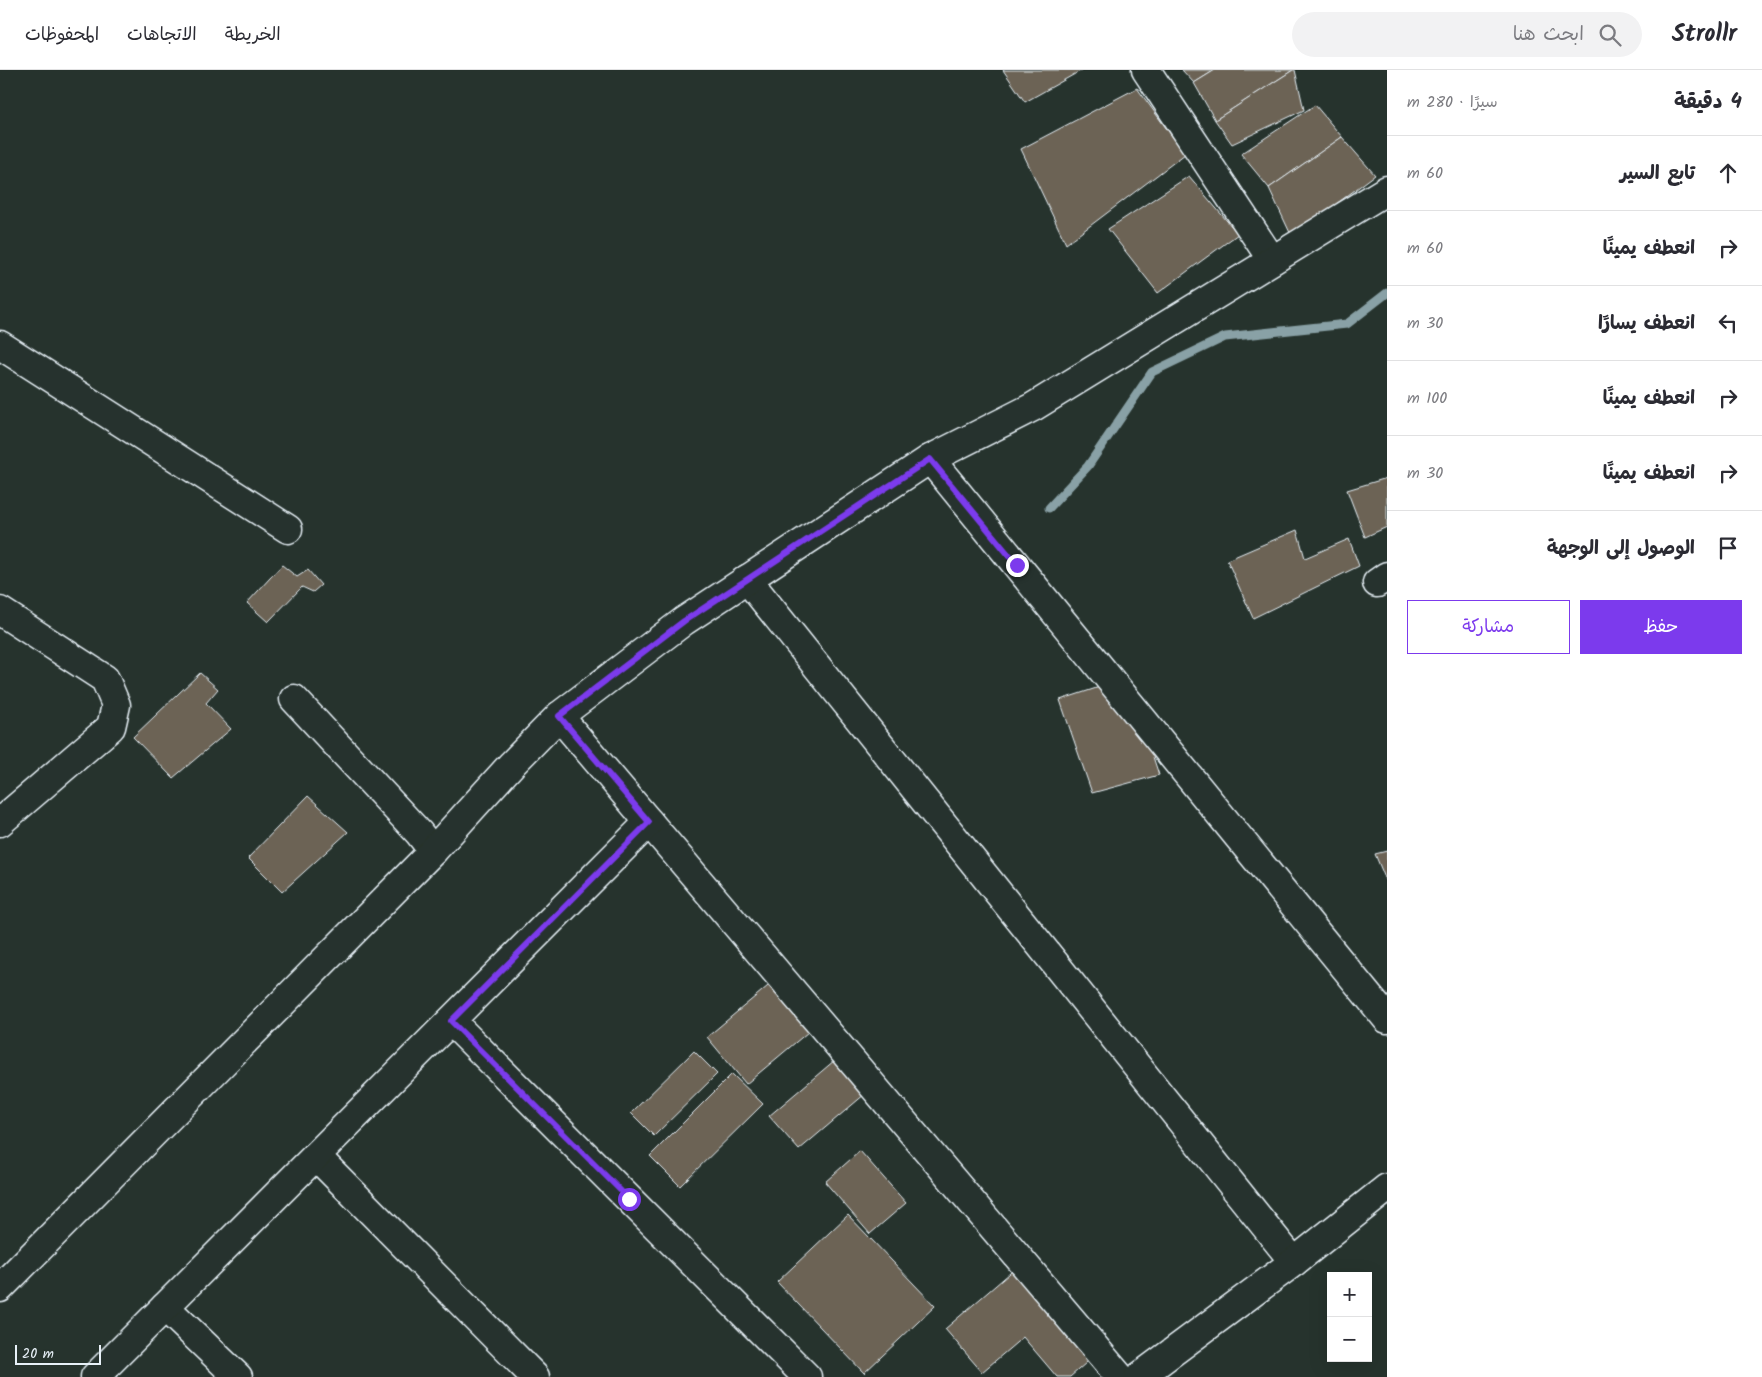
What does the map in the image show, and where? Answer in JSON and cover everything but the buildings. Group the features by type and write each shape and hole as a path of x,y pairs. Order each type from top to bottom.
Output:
{"street":[{"path":"1146,70 1272,260"},
{"path":"0,1288 433,850 559,716 684,621 930,459 1034,407 1387,190"},
{"path":"0,345 288,529"},
{"path":"930,459 1387,1019"},
{"path":"747,579 1294,1262"},
{"path":"0,611 105,680 116,704 111,727 0,822"},
{"path":"294,699 433,850"},
{"path":"559,716 1120,1377"},
{"path":"95,1377 649,822"},
{"path":"451,1021 807,1377"},
{"path":"316,1156 535,1377"},
{"path":"1139,1377 1294,1262 1387,1188"},
{"path":"165,1307 238,1377"}],"waterway":[{"path":"1049,508 1088,466 1152,372 1225,337 1347,324 1387,293"}],"route":[{"path":"629,1199 451,1021 649,822 559,716 684,621 930,459 1017,565"}]}
